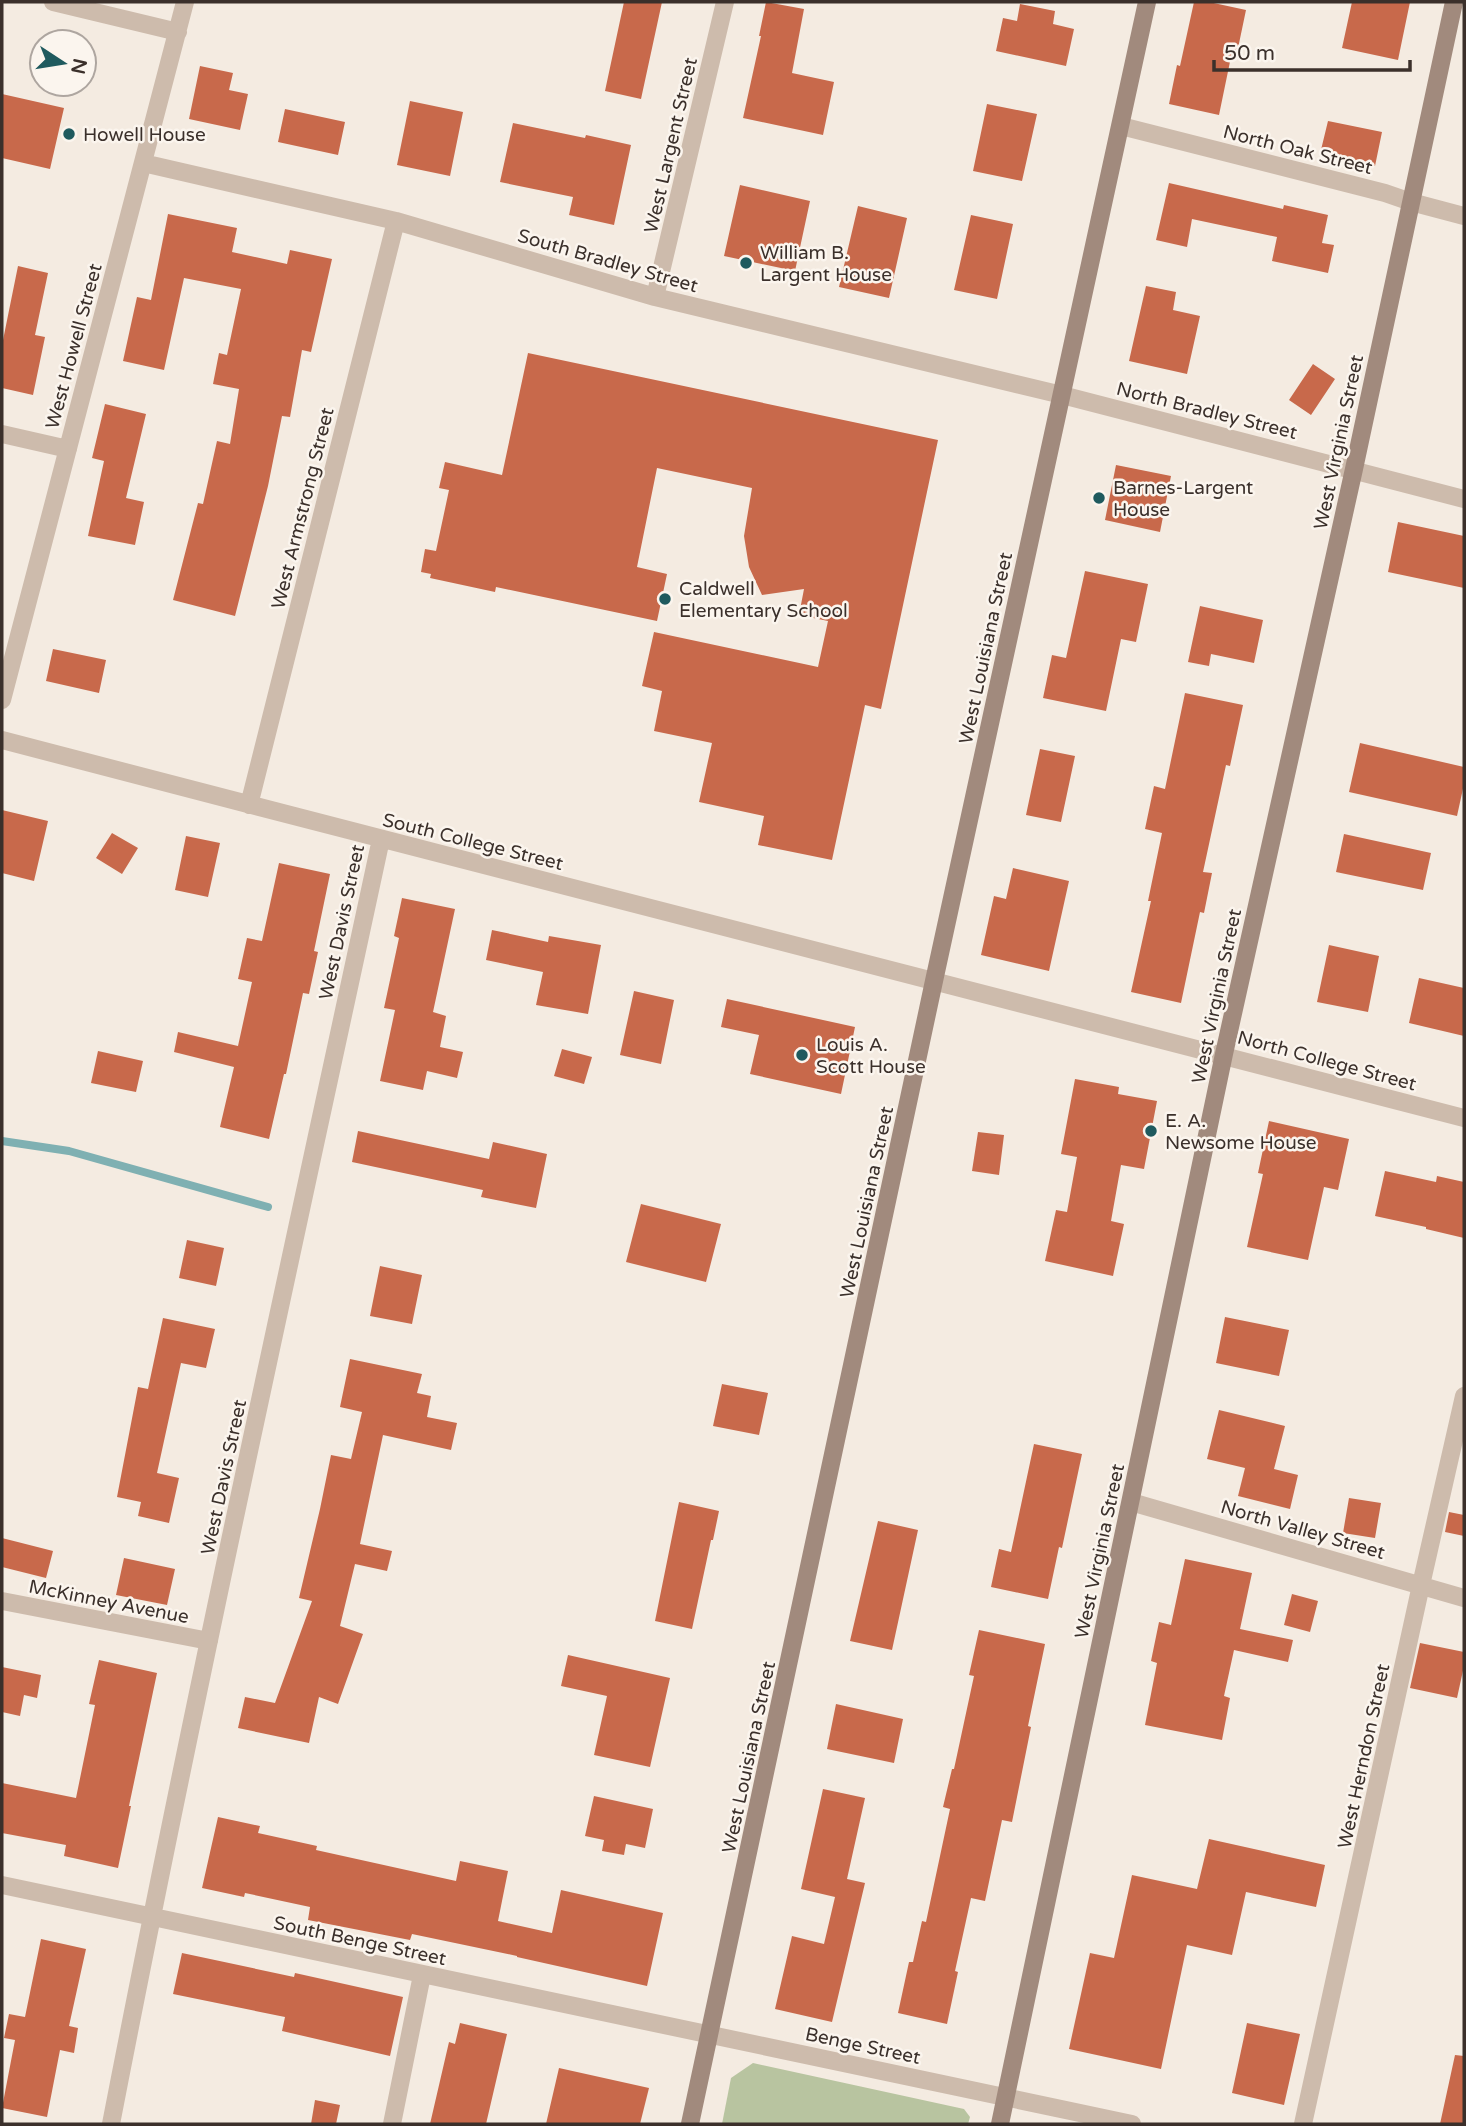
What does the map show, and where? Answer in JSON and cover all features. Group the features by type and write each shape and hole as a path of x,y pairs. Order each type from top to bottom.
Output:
{"main road":[{"name":"West Louisiana Street","path":"690,2124 934,981 1147,2"},
{"name":"West Virginia Street","path":"1000,2124 1224,1054 1454,2"}],"street":[{"path":"53,2 178,32"},
{"name":"West Howell Street","path":"2,700 185,2"},
{"name":"West Largent Street","path":"655,298 725,2"},
{"name":"North Oak Street","path":"1121,126 1385,193 1464,216"},
{"name":"South Bradley Street","path":"143,163 396,221 655,298 1062,395"},
{"name":"West Armstrong Street","path":"249,805 396,221"},
{"name":"North Bradley Street","path":"1062,395 1464,499"},
{"path":"2,434 68,449"},
{"name":"South College Street","path":"2,740 934,981"},
{"name":"West Davis Street","path":"111,2124 209,1641 381,839"},
{"name":"North College Street","path":"934,981 1464,1118"},
{"name":"West Herndon Street","path":"1303,2124 1464,1396"},
{"name":"North Valley Street","path":"1130,1502 1464,1598"},
{"name":"McKinney Avenue","path":"2,1601 209,1641"},
{"name":"South Benge Street","path":"2,1885 710,2034"},
{"path":"392,2124 422,1975"},
{"name":"Benge Street","path":"710,2034 1132,2124"}],"green space":[{"path":"753,2063 964,2109 970,2117 968,2124 722,2124 731,2078"}],"building":[{"path":"624,2 662,2 641,99 605,91"},
{"path":"766,2 804,9 792,73 834,82 823,135 743,118"},
{"path":"1194,2 1209,2 1246,10 1237,53 1232,52 1219,115 1169,104"},
{"path":"1352,2 1410,2 1398,60 1342,48"},
{"path":"1020,4 1055,11 1053,24 1074,29 1066,66 996,51 1003,18 1017,21"},
{"path":"200,66 233,73 229,90 248,94 240,130 189,119"},
{"path":"2,94 64,108 50,169 2,158"},
{"path":"410,101 463,112 450,176 397,165"},
{"path":"987,104 1037,114 1022,181 973,171"},
{"path":"285,109 345,122 338,155 278,142"},
{"path":"1328,121 1382,132 1375,166 1320,154"},
{"path":"513,123 631,145 614,225 569,215 573,197 500,182"},
{"path":"1169,183 1283,209 1284,205 1328,215 1322,243 1334,245 1328,273 1272,261 1277,237 1192,219 1187,247 1156,240"},
{"path":"740,185 810,201 795,271 724,256"},
{"path":"858,206 907,218 889,298 839,287"},
{"path":"168,214 237,228 232,252 287,264 290,250 332,259 311,352 302,350 290,417 282,416 268,486 235,616 173,600 198,503 203,504 217,441 230,444 239,389 213,384 219,353 227,355 241,289 184,278 164,370 123,361 137,297 151,300"},
{"path":"971,215 1013,224 997,299 954,290"},
{"path":"18,266 48,273 35,335 45,337 33,395 2,388 2,345"},
{"path":"1146,286 1176,292 1173,310 1200,316 1187,374 1129,361"},
{"path":"528,353 938,440 881,709 865,705 832,860 758,845 764,816 699,802 712,743 654,731 662,691 642,686 654,632 818,667 828,621 799,615 804,589 762,595 749,567 744,536 752,488 657,468 637,567 667,574 657,621 496,587 495,592 430,578 431,574 421,572 425,549 436,551 449,490 439,488 445,462 502,475"},
{"path":"1313,364 1335,379 1311,415 1289,400"},
{"path":"105,404 146,414 126,498 144,502 135,545 88,536 104,461 92,458"},
{"path":"1116,465 1171,476 1160,532 1105,520"},
{"path":"1398,522 1464,536 1464,588 1388,572"},
{"path":"1085,571 1148,584 1136,642 1121,639 1106,711 1043,698 1052,655 1066,658"},
{"path":"1200,606 1263,620 1254,663 1211,654 1209,666 1188,662"},
{"path":"53,649 106,660 99,693 46,681"},
{"path":"1185,693 1243,705 1230,766 1226,765 1203,872 1212,873 1204,913 1200,912 1181,1003 1131,992 1151,901 1148,901 1162,833 1145,829 1154,786 1165,789"},
{"path":"1360,743 1464,767 1464,784 1457,816 1349,792"},
{"path":"1040,749 1075,756 1061,822 1026,815"},
{"path":"2,810 48,821 34,881 2,873"},
{"path":"112,833 138,848 122,874 96,858"},
{"path":"1344,834 1431,853 1423,890 1336,872"},
{"path":"186,836 220,843 208,897 175,890"},
{"path":"279,863 330,874 314,951 318,952 309,994 303,993 269,1139 220,1127 234,1067 174,1052 178,1032 238,1046 252,982 238,979 247,938 262,941"},
{"path":"1013,868 1069,881 1049,971 981,955 994,896 1006,899"},
{"path":"402,898 455,909 433,1012 446,1016 440,1047 463,1052 457,1078 427,1071 423,1090 380,1081 395,1010 384,1008 399,938 394,936"},
{"path":"492,930 548,942 549,936 601,945 588,1014 536,1005 543,972 486,960"},
{"path":"1329,945 1379,956 1368,1012 1317,1002"},
{"path":"1419,978 1464,988 1464,1036 1409,1023"},
{"path":"634,991 674,1000 661,1064 620,1055"},
{"name":"Louis A. Scott House","path":"727,999 855,1027 841,1094 750,1074 759,1035 721,1027"},
{"path":"562,1049 592,1057 584,1084 554,1076"},
{"path":"98,1051 143,1061 136,1092 91,1083"},
{"path":"1075,1079 1119,1087 1118,1094 1157,1101 1144,1169 1121,1165 1111,1221 1124,1224 1113,1276 1045,1261 1056,1210 1067,1212 1077,1157 1061,1154"},
{"path":"1269,1121 1349,1139 1338,1190 1324,1187 1308,1260 1247,1247 1263,1174 1258,1173"},
{"path":"358,1131 489,1159 493,1142 547,1154 536,1208 481,1197 483,1190 352,1162"},
{"path":"978,1132 1004,1135 999,1175 972,1171"},
{"path":"1385,1171 1436,1182 1437,1176 1464,1182 1464,1238 1375,1216"},
{"path":"641,1204 721,1224 706,1282 626,1262"},
{"path":"187,1240 224,1248 216,1286 179,1278"},
{"path":"380,1266 422,1275 412,1324 370,1316"},
{"path":"1225,1317 1289,1330 1279,1376 1216,1363"},
{"path":"163,1318 215,1329 206,1368 181,1363 157,1473 179,1478 169,1523 138,1516 141,1502 117,1497 138,1387 148,1389"},
{"path":"350,1359 422,1374 417,1393 431,1396 427,1417 457,1423 451,1450 383,1435 360,1544 392,1551 387,1571 355,1564 340,1626 363,1634 338,1704 319,1697 309,1743 238,1728 245,1697 275,1703 312,1601 299,1598 331,1455 351,1459 362,1412 340,1407"},
{"path":"722,1384 768,1393 759,1435 713,1426"},
{"path":"1219,1410 1285,1426 1274,1469 1298,1475 1290,1509 1238,1496 1245,1468 1207,1459"},
{"path":"1034,1444 1082,1454 1048,1599 991,1587 999,1549 1011,1552"},
{"path":"1349,1498 1381,1503 1375,1538 1343,1533"},
{"path":"679,1502 719,1511 692,1629 655,1621"},
{"path":"1449,1512 1464,1515 1464,1536 1445,1532"},
{"path":"878,1521 918,1530 892,1650 850,1641"},
{"path":"2,1538 53,1551 46,1578 2,1567"},
{"path":"124,1558 175,1569 167,1605 116,1595"},
{"path":"1185,1559 1252,1573 1240,1629 1293,1640 1288,1662 1234,1650 1224,1696 1230,1698 1222,1740 1145,1725 1157,1663 1151,1661 1159,1622 1171,1625"},
{"path":"1292,1594 1318,1601 1310,1632 1284,1625"},
{"path":"979,1630 1045,1644 1012,1822 1002,1820 985,1901 971,1898 947,2024 898,2013 909,1962 913,1962 922,1921 926,1922 950,1809 943,1807 974,1676 969,1675"},
{"path":"1420,1643 1464,1652 1464,1666 1457,1698 1410,1688"},
{"path":"568,1655 670,1678 650,1767 594,1755 607,1696 561,1686"},
{"path":"99,1660 157,1673 118,1868 64,1856 66,1845 2,1833 2,1783 76,1798 95,1705 89,1704"},
{"path":"2,1667 41,1675 37,1698 24,1695 20,1716 2,1712"},
{"path":"836,1704 903,1719 894,1763 827,1749"},
{"path":"823,1789 865,1798 847,1879 865,1883 832,2022 775,2009 792,1936 824,1944 835,1897 801,1889"},
{"path":"594,1796 653,1809 645,1848 626,1844 624,1855 602,1851 604,1840 585,1836"},
{"path":"218,1817 260,1826 258,1833 317,1846 316,1850 456,1881 460,1861 508,1871 498,1921 552,1933 561,1890 663,1913 647,1986 412,1934 410,1940 308,1920 310,1907 245,1893 244,1897 202,1888"},
{"path":"1209,1839 1325,1865 1316,1907 1246,1892 1232,1955 1187,1945 1161,2069 1069,2049 1090,1953 1114,1958 1132,1875 1197,1889"},
{"path":"41,1939 86,1949 69,2026 78,2028 74,2053 60,2050 47,2117 2,2108 15,2040 4,2038 9,2014 25,2017"},
{"path":"182,1953 294,1977 295,1973 403,1997 390,2056 282,2031 285,2017 173,1994"},
{"path":"460,2023 507,2034 486,2124 430,2124 449,2042 455,2044"},
{"path":"1247,2023 1300,2034 1284,2105 1232,2093"},
{"path":"1455,2055 1464,2056 1464,2124 1440,2124"},
{"path":"559,2068 649,2088 640,2124 546,2124"},
{"path":"315,2100 340,2105 336,2124 311,2124"}],"waterway":[{"path":"2,1141 69,1151 268,1207"}],"place":[{"name":"Howell House","path":"69,134"},
{"name":"William B. Largent House","path":"746,263"},
{"name":"Barnes-Largent House","path":"1099,498"},
{"name":"Caldwell Elementary School","path":"665,599"},
{"name":"Louis A. Scott House","path":"802,1055"},
{"name":"E. A. Newsome House","path":"1151,1131"}]}
